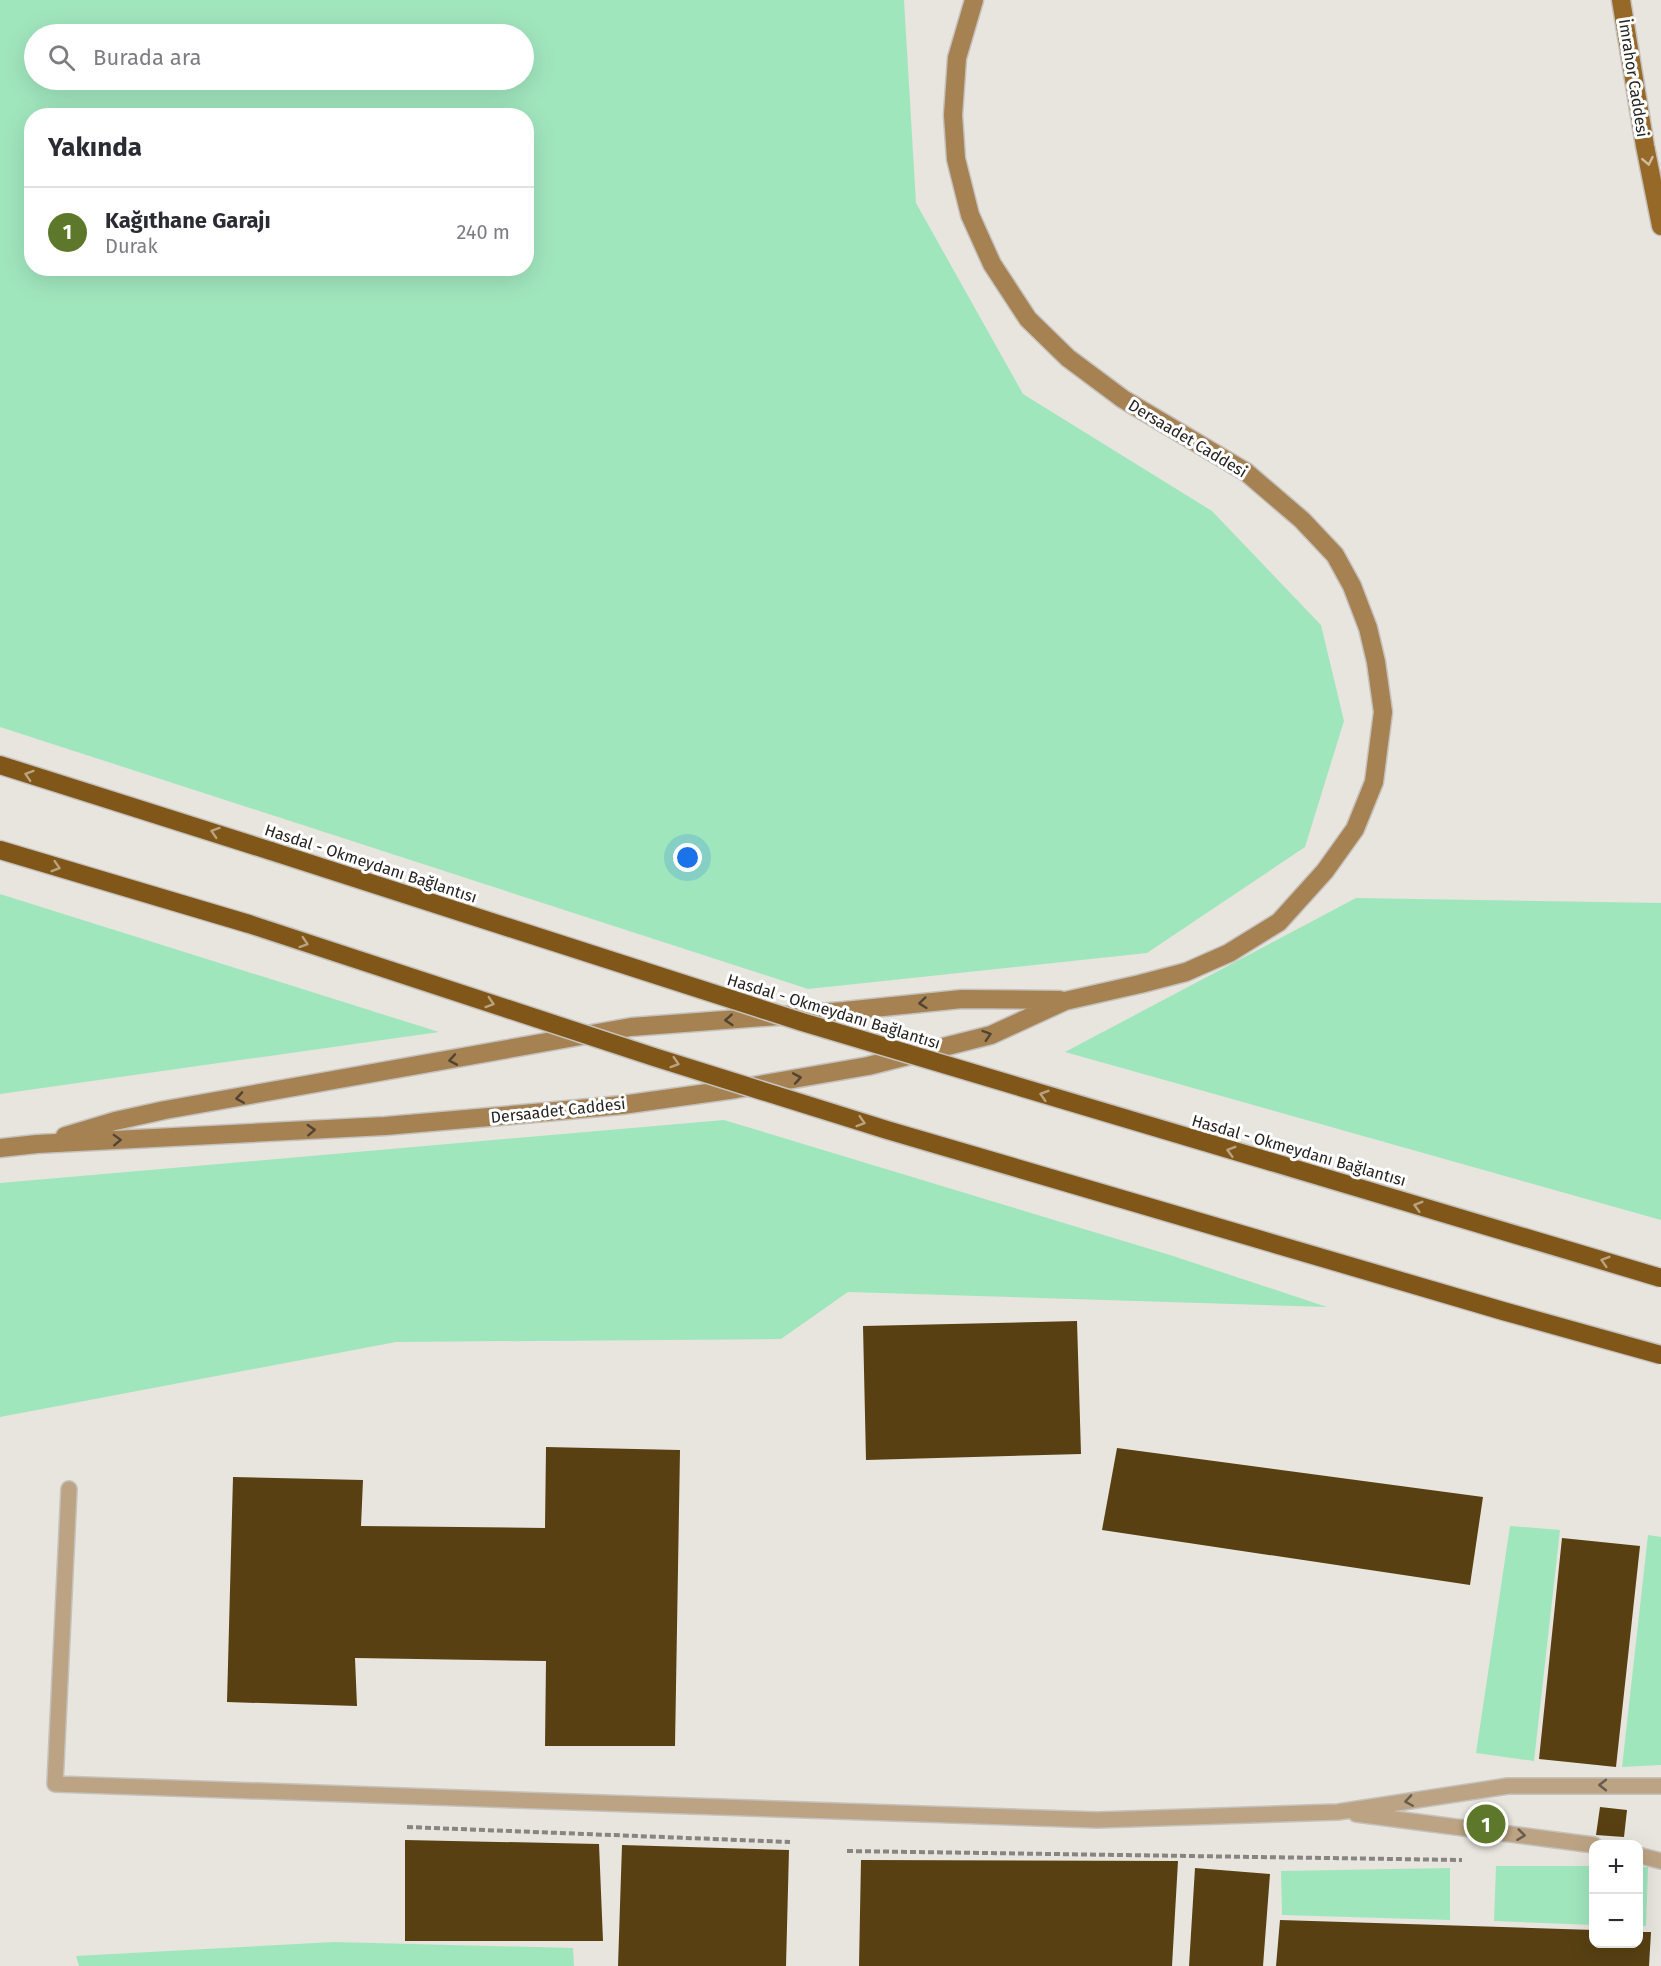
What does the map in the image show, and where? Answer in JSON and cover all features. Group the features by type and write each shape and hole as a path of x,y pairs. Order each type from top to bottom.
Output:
{"highway":[{"name":"Hasdal - Okmeydanı Bağlantısı","path":"0,765 271,850 814,1026 1661,1278"},
{"path":"0,850 249,924 654,1057 887,1130 1492,1308 1661,1355"}],"main road":[{"name":"Dersaadet Caddesi","path":"37,1144 115,1121 165,1110 631,1028 962,999 1065,1000 1186,972 1229,953 1279,922 1325,871 1355,829 1374,782 1383,712 1376,662 1368,628 1352,586 1335,555 1302,520 1246,472 1123,399 1068,358 1028,319 992,264 970,215 955,148 953,115 957,57 974,0"},
{"name":"İmrahor Caddesi","path":"1621,0 1645,146 1661,226"},
{"name":"Dersaadet Caddesi","path":"0,1148 37,1144 385,1126 656,1100 736,1089 868,1066 991,1035 1065,1000"}],"lane":[{"path":"69,1489 55,1784 1098,1820 1338,1812 1508,1786 1661,1786"},
{"path":"1338,1812 1589,1844"},
{"path":"1643,1856 1661,1861"}],"path":[{"path":"408,1827 790,1842"},
{"path":"847,1851 1462,1860"}],"green space":[{"path":"0,0 904,0 916,203 1023,394 1212,511 1321,625 1344,721 1305,847 1147,953 808,989 0,727"},
{"path":"0,894 439,1032 0,1094"},
{"path":"1356,898 1661,903 1661,1220 1065,1052"},
{"path":"724,1120 1170,1255 1327,1307 848,1292 781,1339 396,1342 0,1417 0,1183"},
{"path":"1510,1526 1560,1530 1534,1761 1476,1753"},
{"path":"1648,1535 1661,1537 1661,1765 1622,1767"},
{"path":"1496,1866 1589,1866 1589,1925 1494,1921"},
{"path":"1643,1867 1648,1867 1646,1926 1643,1926"},
{"path":"1450,1868 1450,1920 1282,1915 1281,1871"},
{"path":"334,1942 573,1948 574,1966 79,1966 76,1956"}],"building":[{"path":"1077,1321 1081,1454 866,1460 863,1326"},
{"path":"546,1447 680,1450 675,1746 545,1746 546,1661 355,1658 357,1706 227,1702 233,1477 363,1480 361,1526 545,1528"},
{"path":"1117,1448 1483,1497 1470,1585 1102,1530"},
{"path":"1562,1538 1640,1546 1616,1767 1539,1759"},
{"path":"1600,1807 1627,1810 1624,1837 1596,1835"},
{"path":"405,1840 599,1844 603,1941 405,1941"},
{"path":"622,1845 789,1850 786,1966 618,1966"},
{"path":"861,1860 1178,1861 1172,1966 859,1966"},
{"path":"1195,1868 1270,1874 1263,1966 1189,1966"},
{"path":"1280,1920 1589,1930 1589,1948 1643,1948 1643,1932 1651,1932 1649,1966 1276,1966"}],"place":[{"name":"Kağıthane Garajı","path":"1486,1824"}]}
